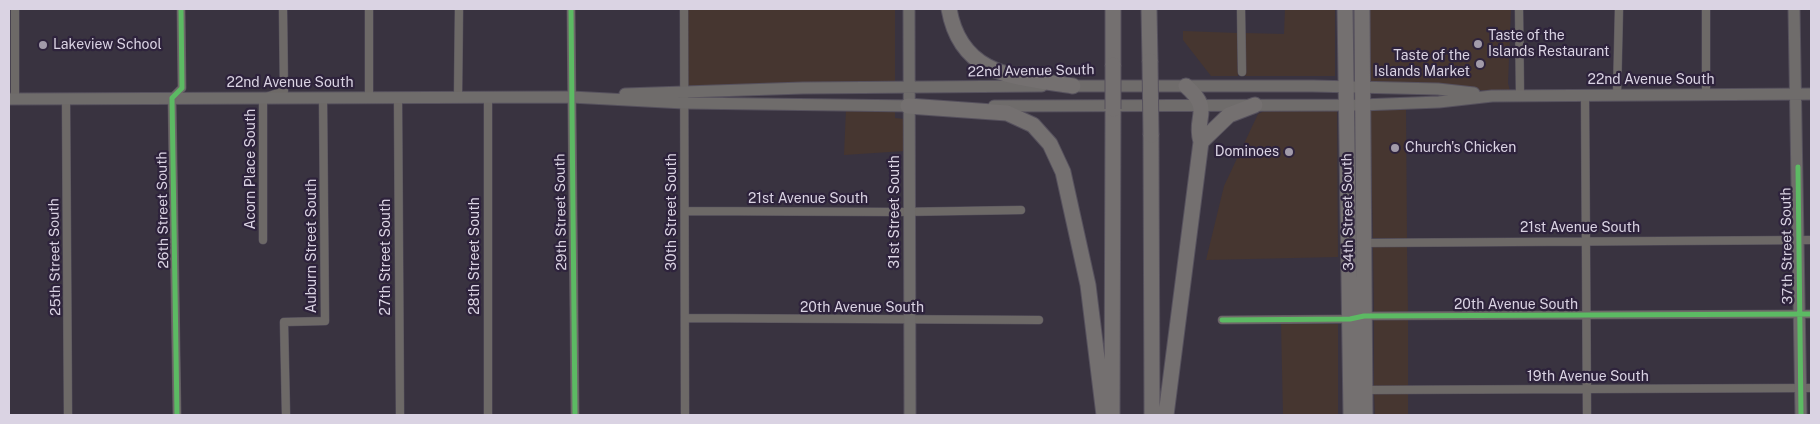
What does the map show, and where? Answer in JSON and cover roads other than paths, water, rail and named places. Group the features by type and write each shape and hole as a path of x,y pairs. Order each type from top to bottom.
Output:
{"highway":[{"path":"949,9 952,26 959,40 969,52 993,71 1073,86"},
{"path":"1150,9 1152,415"},
{"name":"34th Street South","path":"1346,9 1346,87 1354,105 1357,318 1351,415"},
{"name":"34th Street South","path":"1354,105 1362,88 1362,9"},
{"path":"1112,13 1112,415"},
{"path":"1166,415 1201,142 1202,106 1195,94 1186,86"},
{"path":"1201,142 1229,115 1255,105"},
{"path":"908,106 1007,113 1033,125 1050,144 1063,172 1088,285 1104,415"},
{"name":"34th Street South","path":"1357,318 1365,390 1365,415"}],"main road":[{"name":"31st Street South","path":"909,9 910,415"},
{"name":"37th Street South","path":"1794,9 1805,240 1806,388 1801,415"},
{"name":"22nd Avenue South","path":"571,97 684,90 1073,86 1438,89 1492,96"},
{"name":"22nd Avenue South","path":"12,99 571,97 684,103 908,106 1127,104 1202,106 1354,105 1439,102 1520,95 1811,94"}],"street":[{"path":"12,99 15,9"},
{"name":"26th Street South","path":"177,415 172,98 182,88 181,9"},
{"path":"263,98 284,91 283,9"},
{"path":"369,98 370,9"},
{"path":"458,98 459,9"},
{"name":"29th Street South","path":"571,9 575,415"},
{"name":"30th Street South","path":"684,9 684,415"},
{"path":"1241,9 1242,72"},
{"path":"1519,9 1520,95"},
{"path":"1617,95 1619,9"},
{"path":"1706,9 1706,95"},
{"path":"1585,95 1587,415"},
{"name":"28th Street South","path":"488,97 488,415"},
{"name":"Acorn Place South","path":"263,98 263,240"},
{"name":"Auburn Street South","path":"286,415 284,322 325,321 323,98"},
{"name":"27th Street South","path":"398,98 400,415"},
{"name":"25th Street South","path":"66,99 68,415"},
{"name":"21st Avenue South","path":"684,211 910,212 1021,210"},
{"name":"21st Avenue South","path":"1356,243 1805,240"},
{"name":"20th Avenue South","path":"1222,320 1805,314"},
{"name":"20th Avenue South","path":"684,318 910,321 1039,320"},
{"name":"19th Avenue South","path":"1365,390 1806,388"}],"place":[{"name":"Taste of the Islands Restaurant","path":"1478,44"},
{"name":"Lakeview School","path":"43,45"},
{"name":"Taste of the Islands Market","path":"1480,64"},
{"name":"Church's Chicken","path":"1395,148"},
{"name":"Dominoes","path":"1289,152"}]}
